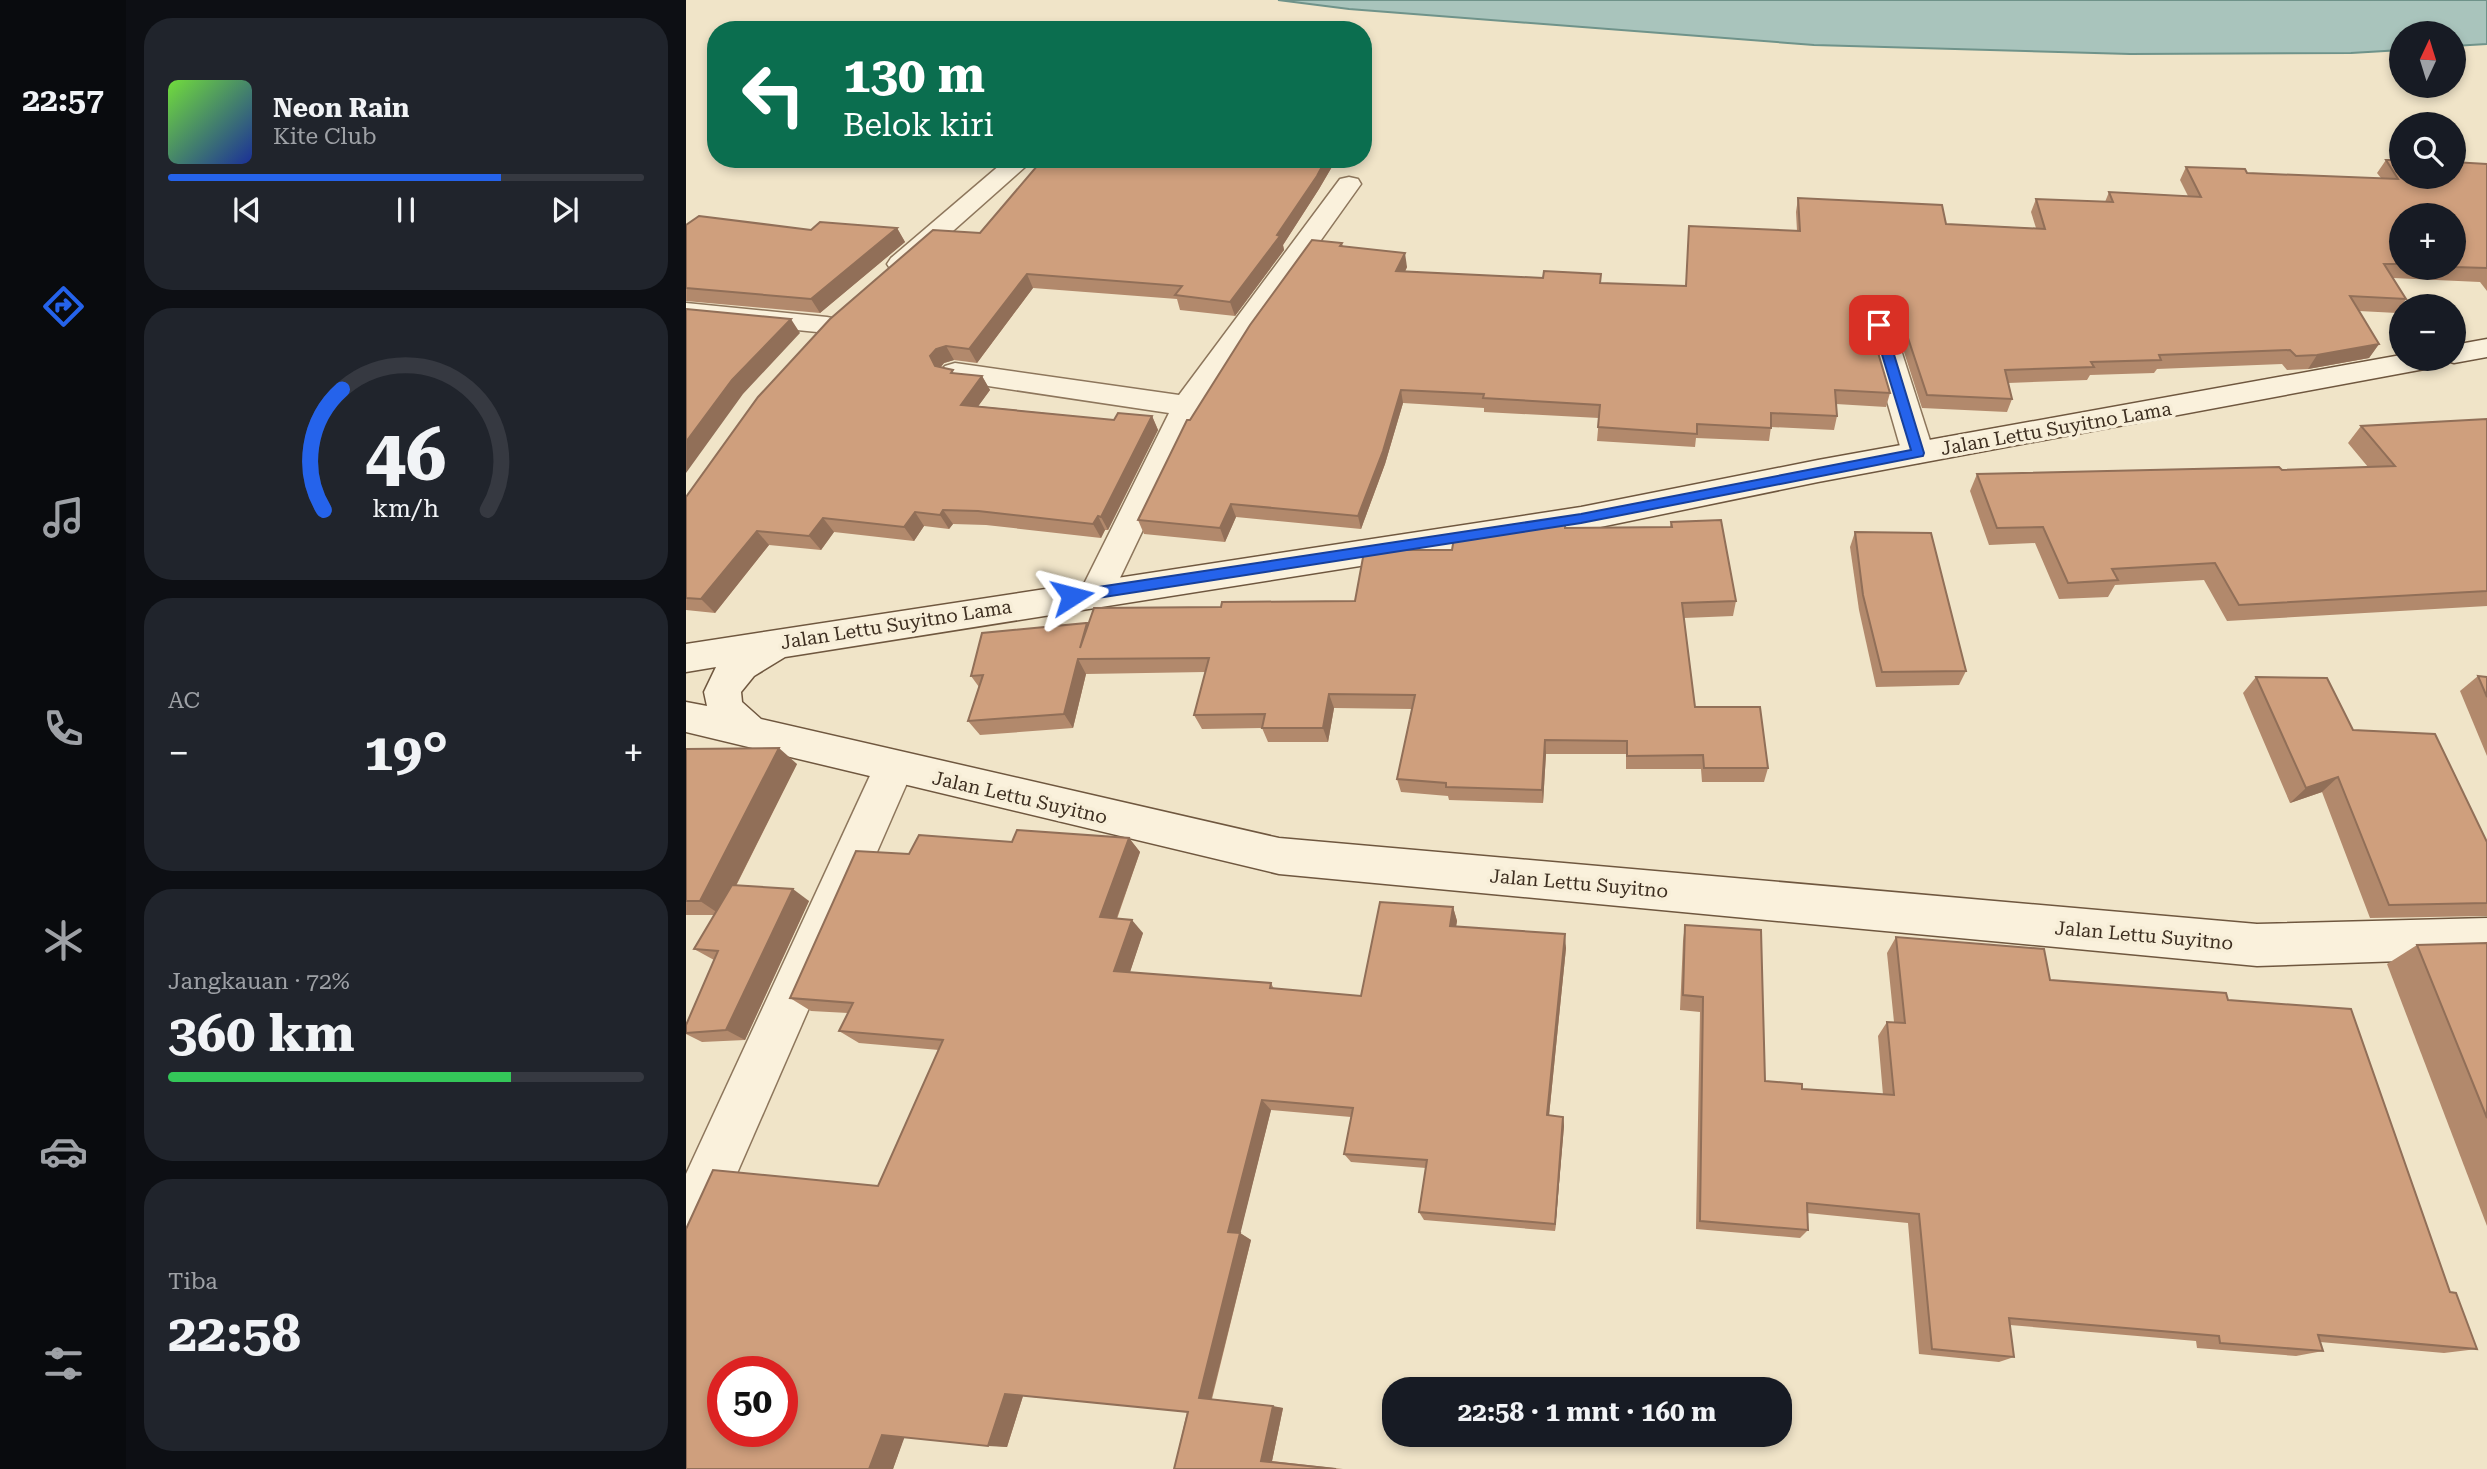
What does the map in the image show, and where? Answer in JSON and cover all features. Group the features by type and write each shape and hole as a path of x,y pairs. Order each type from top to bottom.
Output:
{"main road":[{"path":"878,282 1011,168"},
{"path":"1097,592 1187,406 1349,184"},
{"path":"686,311 828,326"},
{"path":"1879,325 1918,453"},
{"path":"2466,352 2487,348"},
{"name":"Jalan Lettu Suyitno Lama","path":"686,658 1097,592 1581,519 1918,453 2389,367"},
{"path":"955,372 1187,406"},
{"path":"750,732 729,714 723,700 725,684 737,667 756,655 813,637"},
{"name":"Jalan Lettu Suyitno","path":"686,718 1279,856 2257,945 2487,938"},
{"path":"686,1231 894,768"}],"water":[{"path":"1278,0 2487,0 2487,44 2466,45 2466,21 2389,21 2389,51 2130,54 1814,45 1349,9"}],"building":[{"path":"2466,163 2487,164 2487,268 2466,267 2466,203 2389,203 2389,264 2384,264 2389,272 2389,280 2394,280 2403,294 2389,294 2389,298 2350,296 2379,344 2317,355 2296,356 2290,350 2159,355 2161,360 2091,362 2094,367 2005,370 2012,399 1927,395 1899,311 1893,303 1882,301 1870,304 1866,312 1890,393 1835,390 1837,416 1771,413 1771,428 1697,424 1697,434 1598,427 1600,405 1483,398 1484,394 1401,390 1383,451 1358,516 1231,504 1220,528 1138,520 1187,420 1190,420 1250,325 1312,240 1405,253 1396,271 1543,278 1544,271 1601,274 1600,283 1686,286 1689,226 1800,231 1798,198 1942,205 1946,224 2045,229 2036,199 2113,202 2109,192 2201,197 2186,167 2245,169 2247,173 2389,179 2389,189 2466,189"},
{"path":"1035,168 1321,168 1277,235 1280,236 1230,302 1175,295 1182,286 1027,274 969,349 946,346 936,349 930,356 935,366 953,370 951,373 982,376 961,405 1114,420 1118,413 1152,416 1101,517 1098,516 1093,524 978,511 943,510 940,515 915,512 904,527 823,518 809,536 757,531 701,599 686,598 686,497 758,397 830,319 933,230 980,233"},
{"path":"699,216 811,230 820,222 897,228 811,299 686,288 686,225"},
{"path":"686,309 791,319 732,380 686,442"},
{"path":"2487,419 2487,591 2239,605 2215,563 2112,569 2118,580 2068,583 2043,527 1997,528 1977,474 2395,466 2361,426"},
{"path":"1721,520 1736,601 1682,603 1695,707 1760,707 1768,768 1704,768 1703,755 1627,756 1627,741 1545,740 1542,790 1446,787 1446,783 1397,779 1415,695 1329,694 1323,728 1262,728 1265,714 1194,715 1209,658 1078,659 1064,714 968,721 983,675 971,676 982,633 1087,623 1080,648 1094,608 1221,607 1222,602 1355,601 1364,552 1452,550 1454,538 1545,524 1565,524 1565,528 1672,527 1671,522"},
{"path":"1855,532 1931,533 1966,671 1882,672 1863,595"},
{"path":"2478,676 2487,677 2487,697"},
{"path":"2256,677 2327,678 2353,730 2435,734 2487,842 2487,903 2389,905 2338,777 2306,788"},
{"path":"779,748 700,901 686,901 686,749"},
{"path":"1017,830 1129,838 1100,917 1132,920 1114,971 1271,983 1270,988 1361,996 1380,902 1453,907 1450,926 1565,934 1547,1115 1563,1117 1555,1224 1419,1212 1427,1160 1344,1154 1353,1108 1262,1100 1228,1232 1240,1233 1199,1398 1273,1406 1261,1461 1336,1469 1174,1469 1188,1412 1005,1394 988,1446 882,1435 869,1469 686,1469 686,1229 713,1170 878,1186 943,1040 839,1031 853,1003 790,998 856,851 909,854 919,835 1012,842"},
{"path":"732,885 793,889 726,1030 686,1033 686,1025 718,951 694,949"},
{"path":"1685,925 1761,930 1765,1081 1802,1084 1802,1089 1894,1095 1887,1022 1905,1023 1896,937 2044,949 2050,980 2226,993 2228,1000 2351,1009 2450,1292 2456,1293 2477,1349 2318,1335 2323,1351 2220,1343 2219,1336 2009,1318 2014,1357 1932,1349 1919,1214 1807,1203 1808,1230 1700,1221 1703,997 1683,995"},
{"path":"2487,943 2487,1118 2417,945"}],"route":[{"path":"1072,596 1581,519 1918,453 1879,325"}]}
